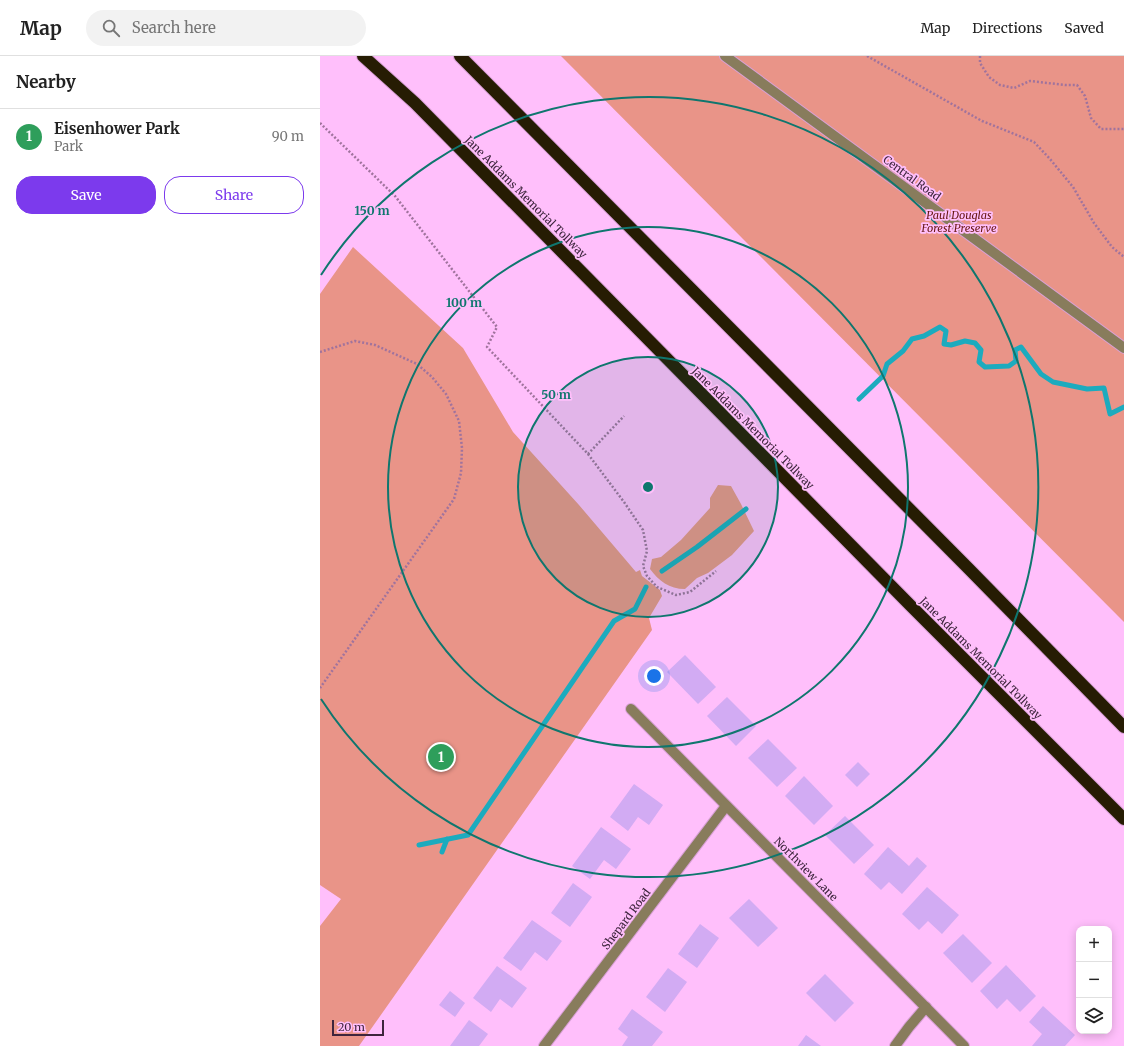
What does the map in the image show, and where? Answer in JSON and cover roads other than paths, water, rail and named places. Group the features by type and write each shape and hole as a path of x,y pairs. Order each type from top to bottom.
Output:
{"highway":[{"name":"Jane Addams Memorial Tollway","path":"363,56 415,104 904,599 1124,819"},
{"path":"460,56 1124,727"}],"street":[{"name":"Central Road","path":"725,56 1124,348"},
{"name":"Northview Lane","path":"631,709 964,1046"},
{"name":"Shepard Road","path":"544,1046 726,806"},
{"path":"895,1046 926,1007"}],"waterway":[{"path":"859,399 883,376 887,364 903,351 912,339 924,336 940,327 946,331 944,344 951,345 965,341 975,343 981,350 979,362 985,367 1009,366 1016,361 1015,350 1021,347 1041,374 1053,382 1087,389 1104,388 1110,414 1124,407"},
{"path":"662,571 697,547 746,509"},
{"path":"419,845 468,835 614,621 635,609 646,587"},
{"path":"442,852 447,839"}],"place":[{"name":"Eisenhower Park","path":"441,757"}],"park label":[{"name":"Paul Douglas Forest Preserve","path":"959,221"}]}
